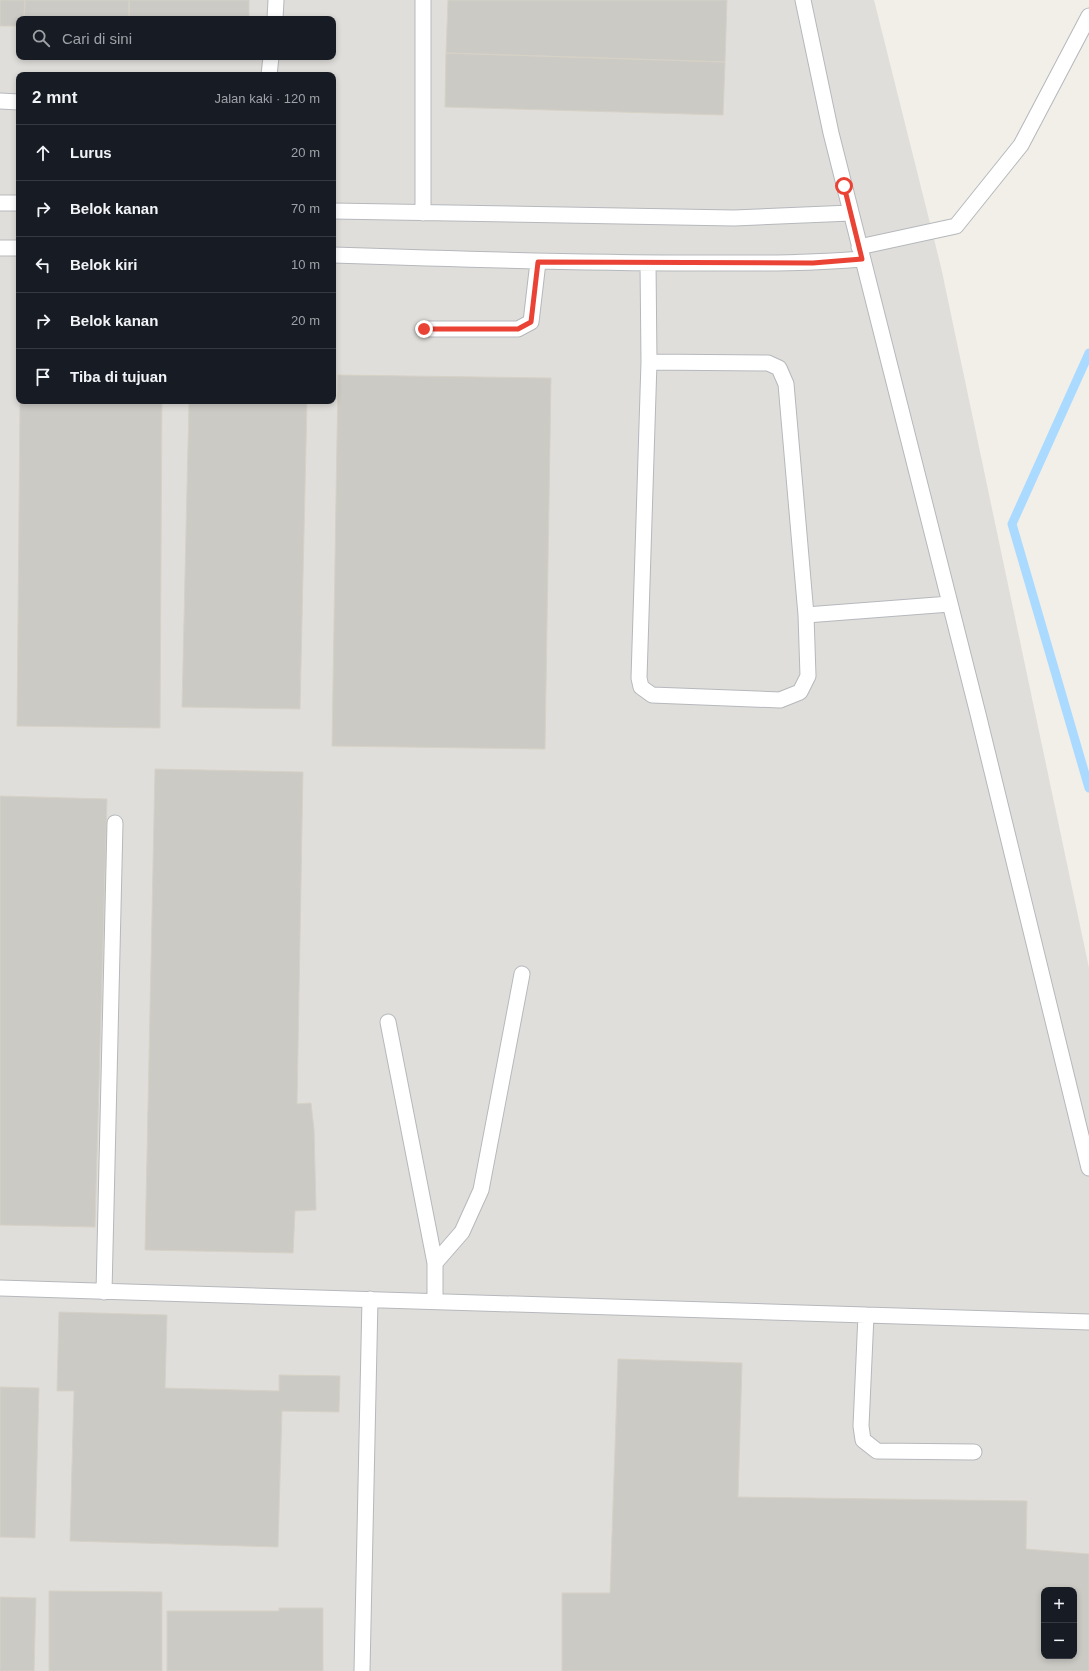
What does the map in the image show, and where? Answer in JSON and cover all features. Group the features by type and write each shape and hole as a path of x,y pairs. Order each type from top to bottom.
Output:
{"lane":[{"path":"275,16 276,0"},
{"path":"423,0 424,213"},
{"path":"803,0 831,133 950,604 1089,1168"},
{"path":"336,255 538,262 813,263 861,253 956,226 1021,145 1089,16"},
{"path":"269,72 271,60"},
{"path":"0,101 16,102"},
{"path":"0,203 16,203"},
{"path":"336,211 734,218 851,213"},
{"path":"0,248 16,248"},
{"path":"424,329 518,329 531,322 538,262"},
{"path":"648,263 649,362 639,678 641,687 652,695 780,700 800,692 808,676 806,614 786,384 779,368 768,362 649,362"},
{"path":"806,614 950,604"},
{"path":"104,1292 115,823"},
{"path":"435,1263 462,1232 481,1190 522,974"},
{"path":"388,1022 435,1263 435,1301"},
{"path":"0,1288 1089,1322"},
{"path":"362,1671 370,1299"},
{"path":"866,1315 861,1426 863,1440 877,1451 974,1452"}],"shaded area":[{"path":"0,0 874,0 941,267 1089,968 1089,1671 0,1671"}],"building":[{"path":"0,0 25,0 24,16 16,16 16,26 0,26"},
{"path":"25,0 129,0 129,16 24,16"},
{"path":"129,0 249,0 249,16 129,16"},
{"path":"448,0 727,0 725,62 446,53"},
{"path":"446,53 725,62 723,115 445,107"},
{"path":"338,375 551,378 545,749 332,746"},
{"path":"20,404 162,404 160,728 17,726"},
{"path":"189,404 307,404 300,709 182,707"},
{"path":"155,769 303,772 297,1104 311,1103 314,1130 316,1210 295,1211 293,1253 145,1250"},
{"path":"0,796 107,799 95,1227 0,1225"},
{"path":"59,1312 167,1315 165,1388 279,1391 279,1375 340,1376 339,1412 282,1411 278,1547 70,1541 74,1391 57,1391"},
{"path":"618,1359 742,1363 738,1497 1027,1501 1026,1549 1089,1554 1089,1671 562,1671 562,1593 610,1593"},
{"path":"0,1387 39,1388 35,1538 0,1537"},
{"path":"49,1591 162,1592 162,1671 49,1671"},
{"path":"0,1597 36,1598 34,1671 0,1671"},
{"path":"279,1608 323,1608 323,1671 167,1671 167,1611 279,1611"}],"waterway":[{"path":"1089,353 1012,524 1089,788"}],"route":[{"path":"424,329 518,329 531,322 538,262 813,263 862,259 844,186"}]}
